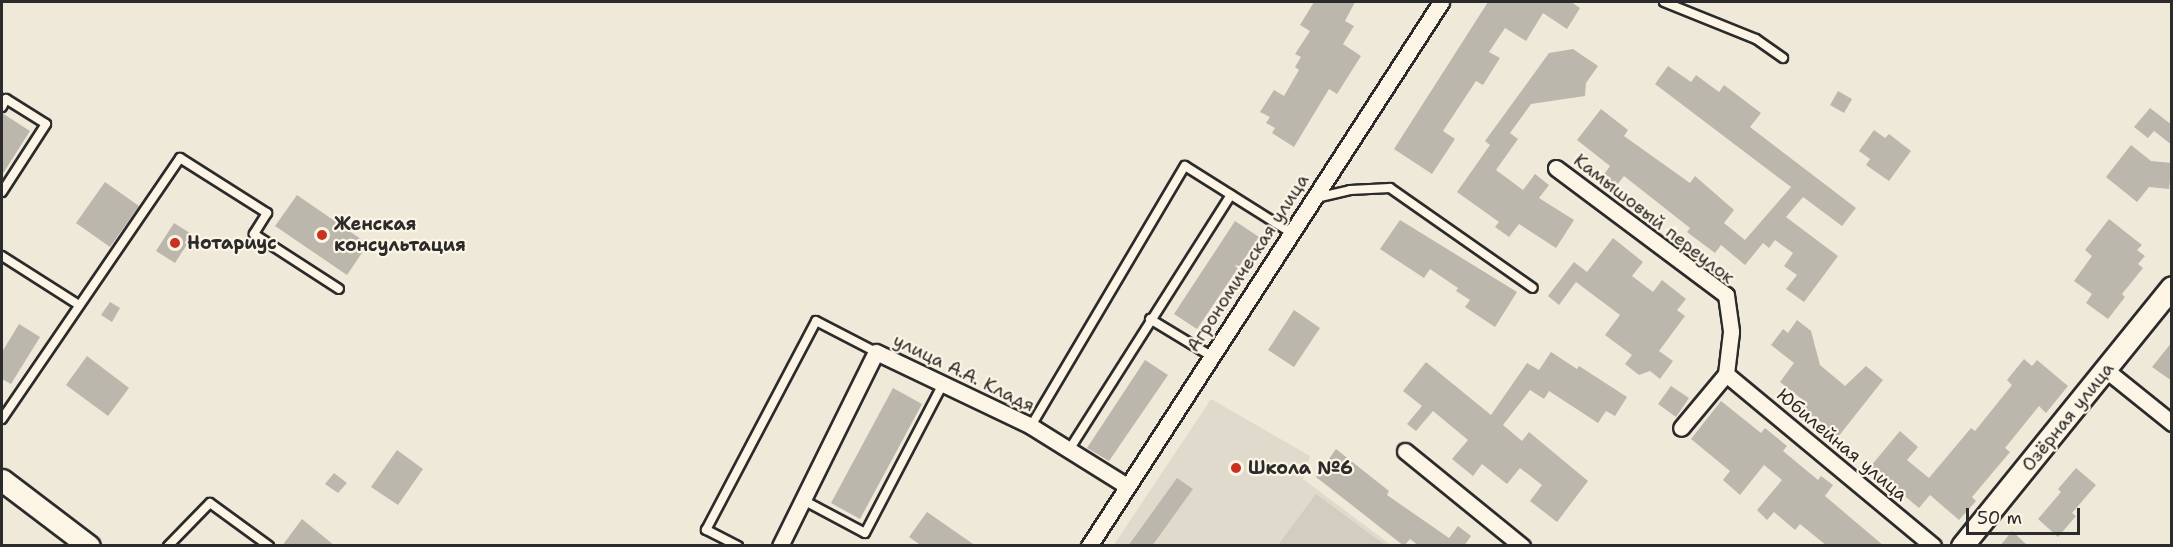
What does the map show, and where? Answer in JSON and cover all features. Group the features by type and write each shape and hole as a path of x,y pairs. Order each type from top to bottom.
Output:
{"street":[{"name":"Агрономическая улица","path":"1089,546 1290,232 1441,2"},
{"name":"Камышовый переулок","path":"1556,168 1726,295 1731,332 1726,374"},
{"name":"Озёрная улица","path":"1962,546 2172,287"},
{"name":"улица А.А. Кладя","path":"780,546 876,352 1030,426 1127,486"},
{"path":"2106,369 2172,423"},
{"path":"1682,428 1726,374"},
{"name":"Юбилейная улица","path":"1726,374 1933,546"},
{"path":"1405,451 1522,546"},
{"path":"2,480 89,546"}],"lane":[{"path":"1664,2 1756,39 1783,58"},
{"path":"2,107 6,99 46,124 2,192"},
{"path":"2,419 180,158 267,213 254,234 339,290"},
{"path":"1030,426 1185,166 1290,232"},
{"path":"1311,200 1350,190 1390,188 1533,288"},
{"path":"1069,450 1150,319 1231,195"},
{"path":"2,256 79,304"},
{"path":"1150,319 1211,356"},
{"path":"738,546 706,530 816,321 876,352"},
{"path":"802,500 865,533 943,384"},
{"path":"168,546 210,503 269,546"}],"shaded area":[{"name":"Школа №6","path":"1211,399 1310,456 1303,479 1391,545 1113,546"},
{"path":"1316,494 1385,545 1278,545"}],"building":[{"path":"1314,2 1355,2 1345,21 1354,26 1343,44 1361,56 1337,94 1329,89 1294,147 1272,133 1275,128 1266,123 1270,117 1260,112 1274,90 1284,96 1299,70 1295,67 1301,57 1295,54 1310,31 1300,25"},
{"path":"1488,2 1571,2 1580,8 1567,29 1543,13 1526,41 1505,28 1489,52 1500,58 1483,85 1476,81 1443,131 1455,139 1432,174 1394,149"},
{"path":"1573,49 1598,66 1586,83 1585,96 1531,104 1510,133 1518,139 1496,170 1523,190 1535,174 1549,185 1539,198 1574,220 1556,248 1519,224 1509,237 1495,227 1499,222 1457,192 1490,145 1485,141 1549,53"},
{"path":"1668,66 1691,82 1696,75 1719,92 1724,85 1761,113 1750,127 1856,208 1842,226 1803,197 1786,217 1838,256 1804,302 1786,289 1797,275 1784,266 1793,253 1775,240 1769,248 1763,243 1745,265 1721,245 1715,253 1687,232 1690,228 1624,176 1613,190 1600,180 1610,166 1577,140 1601,109 1628,130 1624,136 1690,183 1695,176 1734,210 1724,223 1745,240 1791,187 1655,84"},
{"path":"1838,91 1852,99 1844,113 1830,105"},
{"path":"2150,108 2172,125 2172,145 2154,131 2148,138 2134,127"},
{"path":"2,113 30,131 2,175"},
{"path":"1874,130 1885,138 1889,134 1911,151 1889,181 1866,165 1870,159 1859,151"},
{"path":"2131,145 2151,161 2172,163 2169,189 2149,187 2137,202 2106,177"},
{"path":"105,182 139,206 110,247 76,223"},
{"name":"Женская консультация","path":"297,195 368,244 347,275 275,226"},
{"path":"2109,219 2142,245 2137,250 2145,256 2138,264 2143,268 2122,294 2125,297 2108,319 2086,303 2092,294 2074,281 2092,256 2085,250"},
{"path":"1400,220 1517,292 1495,327 1465,307 1470,300 1456,291 1458,288 1430,269 1424,278 1380,249"},
{"path":"1235,221 1259,237 1197,329 1174,314"},
{"name":"Нотариус","path":"174,223 193,235 175,263 156,251"},
{"path":"1613,238 1643,262 1632,276 1653,292 1662,280 1686,299 1677,310 1685,316 1659,351 1673,361 1660,379 1650,371 1639,375 1625,364 1632,355 1605,335 1620,315 1576,282 1559,305 1548,296 1574,262 1587,272"},
{"path":"110,302 120,308 112,322 101,315"},
{"path":"1294,310 1320,328 1294,367 1268,350"},
{"path":"1797,320 1811,331 1820,365 1845,386 1866,366 1883,380 1838,437 1809,413 1805,418 1795,409 1803,400 1780,382 1794,363 1771,345 1783,329 1788,333"},
{"path":"19,324 40,337 11,384 2,379 2,352"},
{"path":"2172,342 2172,381 2152,367"},
{"path":"1551,352 1577,369 1579,366 1627,397 1615,416 1606,411 1598,423 1549,391 1544,399 1530,390 1503,425 1522,441 1529,432 1588,481 1557,522 1530,501 1542,485 1520,468 1507,484 1482,464 1473,476 1452,459 1468,440 1433,411 1416,431 1407,424 1422,406 1403,391 1426,362 1491,415 1527,363 1539,370"},
{"path":"87,356 129,388 108,416 66,385"},
{"path":"2024,359 2032,366 2037,360 2068,386 2046,413 2039,406 2005,448 2010,452 1972,497 1976,501 1959,520 1930,495 1919,508 1870,467 1900,431 1918,447 1907,460 1929,478 1971,428 1975,431 2012,385 2007,380"},
{"path":"1145,360 1168,375 1109,461 1087,448"},
{"path":"1671,386 1689,398 1676,417 1658,404"},
{"path":"893,388 922,404 860,519 831,503"},
{"path":"1721,401 1761,433 1765,428 1787,446 1783,451 1818,480 1821,476 1833,485 1825,496 1884,546 1827,546 1800,524 1795,530 1774,512 1767,520 1757,510 1782,480 1764,465 1740,495 1723,480 1730,471 1691,439"},
{"path":"1336,449 1389,491 1387,495 1449,538 1458,526 1471,536 1464,546 1419,546 1410,539 1404,546 1316,477"},
{"path":"397,450 423,469 398,505 371,487"},
{"path":"2076,468 2096,485 2072,513 2076,516 2058,537 2038,519 2061,492 2058,489"},
{"path":"334,473 347,483 338,493 325,484"},
{"path":"1177,478 1193,489 1152,546 1128,546"},
{"path":"927,512 976,546 922,546 909,537"},
{"path":"302,519 335,546 282,546"},
{"path":"2012,531 2028,546 2000,546"}],"place":[{"name":"Женская консультация","path":"322,235"},
{"name":"Нотариус","path":"175,243"},
{"name":"Школа №6","path":"1236,468"}]}
